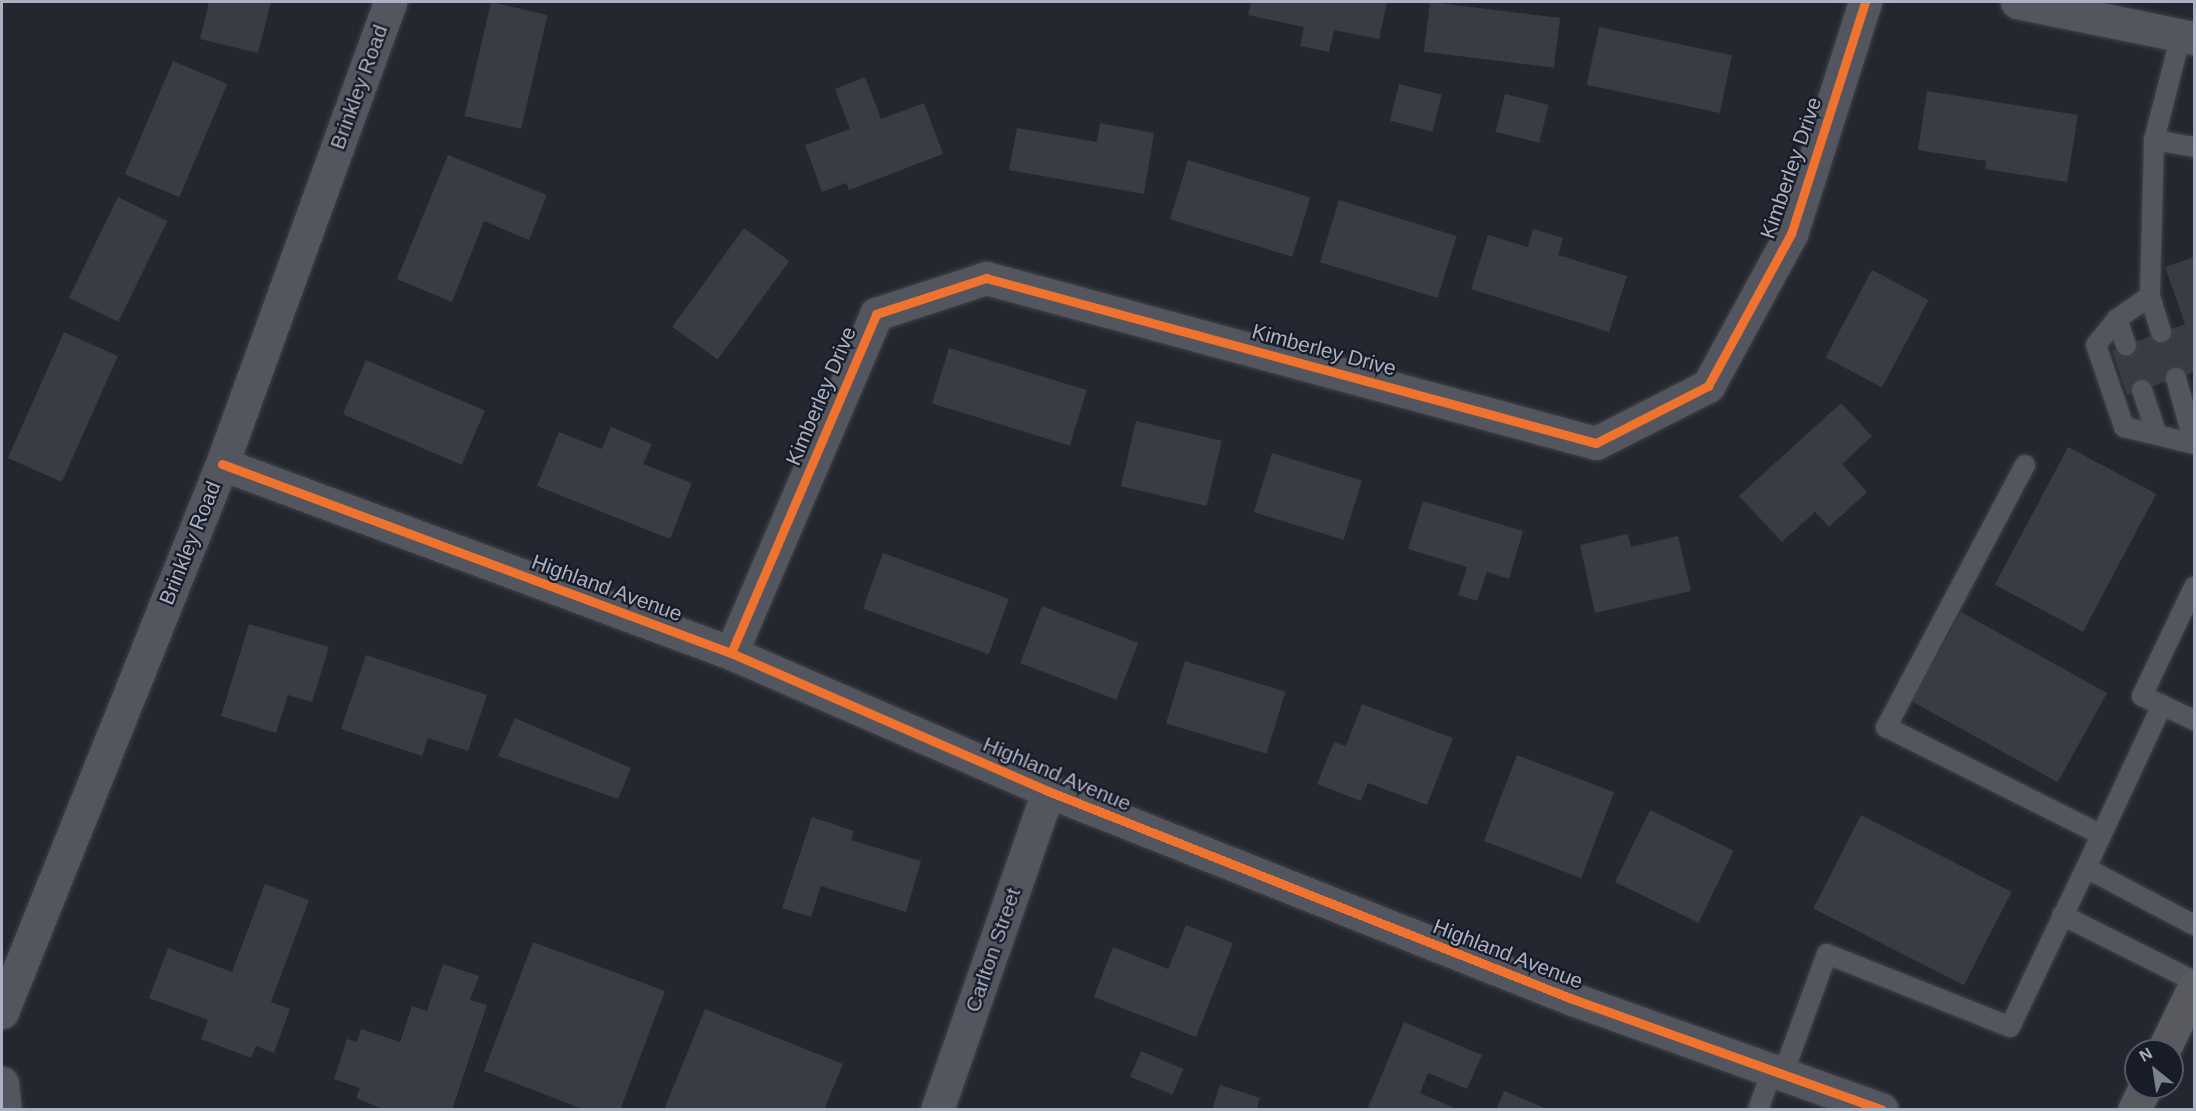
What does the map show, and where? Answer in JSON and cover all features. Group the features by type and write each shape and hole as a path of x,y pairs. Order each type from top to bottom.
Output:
{"highway":[{"path":"2169,1039 2194,987"}],"street":[{"name":"Brinkley Road","path":"2,1012 222,464 390,2"},
{"name":"Kimberley Drive","path":"731,653 876,314 987,278 1596,443 1708,386 1791,234 1865,2"},
{"path":"2017,2 2188,37"},
{"name":"Highland Avenue","path":"222,464 731,653 1048,791 1570,998 1881,1110"},
{"name":"Carlton Street","path":"937,1110 1048,791"},
{"path":"2,1083 5,1110"}],"lane":[{"path":"2161,332 2150,296 2154,140 2188,37"},
{"path":"2154,140 2194,147"},
{"path":"2150,296 2117,319 2096,345 2124,427 2194,444 2176,378"},
{"path":"2117,319 2126,345"},
{"path":"2142,390 2157,435"},
{"path":"2025,465 1886,727 2098,833"},
{"path":"2194,587 2142,696 2194,720"},
{"path":"1758,1110 1778,1073 1827,954 2010,1027 2085,868 2098,833 2162,705"},
{"path":"2085,868 2194,924"},
{"path":"2062,915 2194,981"}],"building":[{"path":"209,2 271,2 258,53 200,39"},
{"path":"491,2 548,15 521,129 465,116"},
{"path":"1251,2 1387,2 1379,39 1334,30 1329,52 1300,46 1304,27 1248,15"},
{"path":"1430,2 1560,18 1554,68 1424,52"},
{"path":"1599,27 1732,55 1720,113 1587,85"},
{"path":"173,61 227,84 179,197 125,174"},
{"path":"865,77 881,119 924,103 943,154 849,190 846,183 822,192 805,145 850,129 835,89"},
{"path":"1399,84 1442,95 1432,132 1390,121"},
{"path":"1927,91 2078,115 2067,182 1985,169 1986,161 1918,150"},
{"path":"1505,94 1549,105 1539,143 1496,132"},
{"path":"1100,123 1154,133 1144,194 1009,170 1017,128 1097,142"},
{"path":"448,155 547,195 529,240 484,221 452,302 397,279"},
{"path":"1188,160 1310,197 1292,257 1170,219"},
{"path":"118,197 167,221 118,322 69,298"},
{"path":"1339,200 1457,236 1438,298 1320,262"},
{"path":"744,228 789,261 718,360 672,327"},
{"path":"1533,229 1563,238 1558,255 1627,276 1609,332 1471,289 1488,235 1528,247"},
{"path":"2194,257 2194,372 2127,395 2112,350 2185,324 2165,267"},
{"path":"1872,270 1929,300 1882,387 1826,357"},
{"path":"64,332 118,356 62,482 8,458"},
{"path":"949,348 1087,390 1070,446 932,403"},
{"path":"366,360 485,410 462,465 343,414"},
{"path":"1841,403 1872,436 1842,464 1867,492 1829,527 1815,512 1782,542 1739,496"},
{"path":"1136,421 1222,441 1207,506 1121,486"},
{"path":"611,427 652,444 643,464 692,483 670,539 537,486 559,432 602,449"},
{"path":"2068,447 2156,494 2083,632 1995,585"},
{"path":"1272,453 1362,480 1344,540 1254,512"},
{"path":"1423,501 1523,531 1509,579 1487,572 1477,601 1458,595 1467,567 1408,549"},
{"path":"1628,534 1631,547 1678,536 1691,591 1595,613 1580,545"},
{"path":"883,553 1009,599 989,654 863,608"},
{"path":"1042,606 1138,643 1116,700 1020,663"},
{"path":"1961,612 2107,693 2058,782 1912,701"},
{"path":"249,624 329,647 312,702 288,695 276,733 221,716"},
{"path":"366,655 487,695 468,751 428,738 422,756 341,729"},
{"path":"1185,661 1285,692 1266,754 1166,723"},
{"path":"1362,704 1453,738 1427,805 1368,783 1361,801 1317,784 1334,742 1346,746"},
{"path":"515,718 631,768 618,799 498,756"},
{"path":"1517,755 1614,792 1581,878 1484,841"},
{"path":"1650,810 1734,851 1699,923 1615,882"},
{"path":"1861,815 2012,892 1964,985 1813,909"},
{"path":"812,817 854,831 851,840 921,861 906,912 821,886 811,917 782,908"},
{"path":"265,884 309,900 271,1002 290,1009 274,1053 256,1046 251,1058 201,1039 208,1020 149,998 168,948 232,972"},
{"path":"1186,925 1233,943 1196,1037 1094,997 1113,947 1168,969"},
{"path":"533,942 665,991 620,1110 585,1110 484,1071"},
{"path":"443,964 479,976 470,1000 487,1005 452,1110 385,1110 356,1098 360,1088 334,1079 347,1039 357,1042 361,1029 400,1042 412,1006 427,1011"},
{"path":"705,1009 843,1064 824,1110 664,1110"},
{"path":"1404,1022 1482,1055 1467,1089 1428,1073 1420,1093 1459,1110 1367,1110"},
{"path":"1141,1051 1183,1069 1172,1095 1130,1077"},
{"path":"1220,1085 1260,1098 1256,1110 1212,1110"},
{"path":"1504,1091 1547,1109 1547,1110 1496,1110"}],"cycle path":[{"path":"731,653 876,314 986,278 1596,443 1708,386 1791,234 1865,2"},
{"path":"222,464 731,653 1048,791 1570,998 1882,1110"}]}
